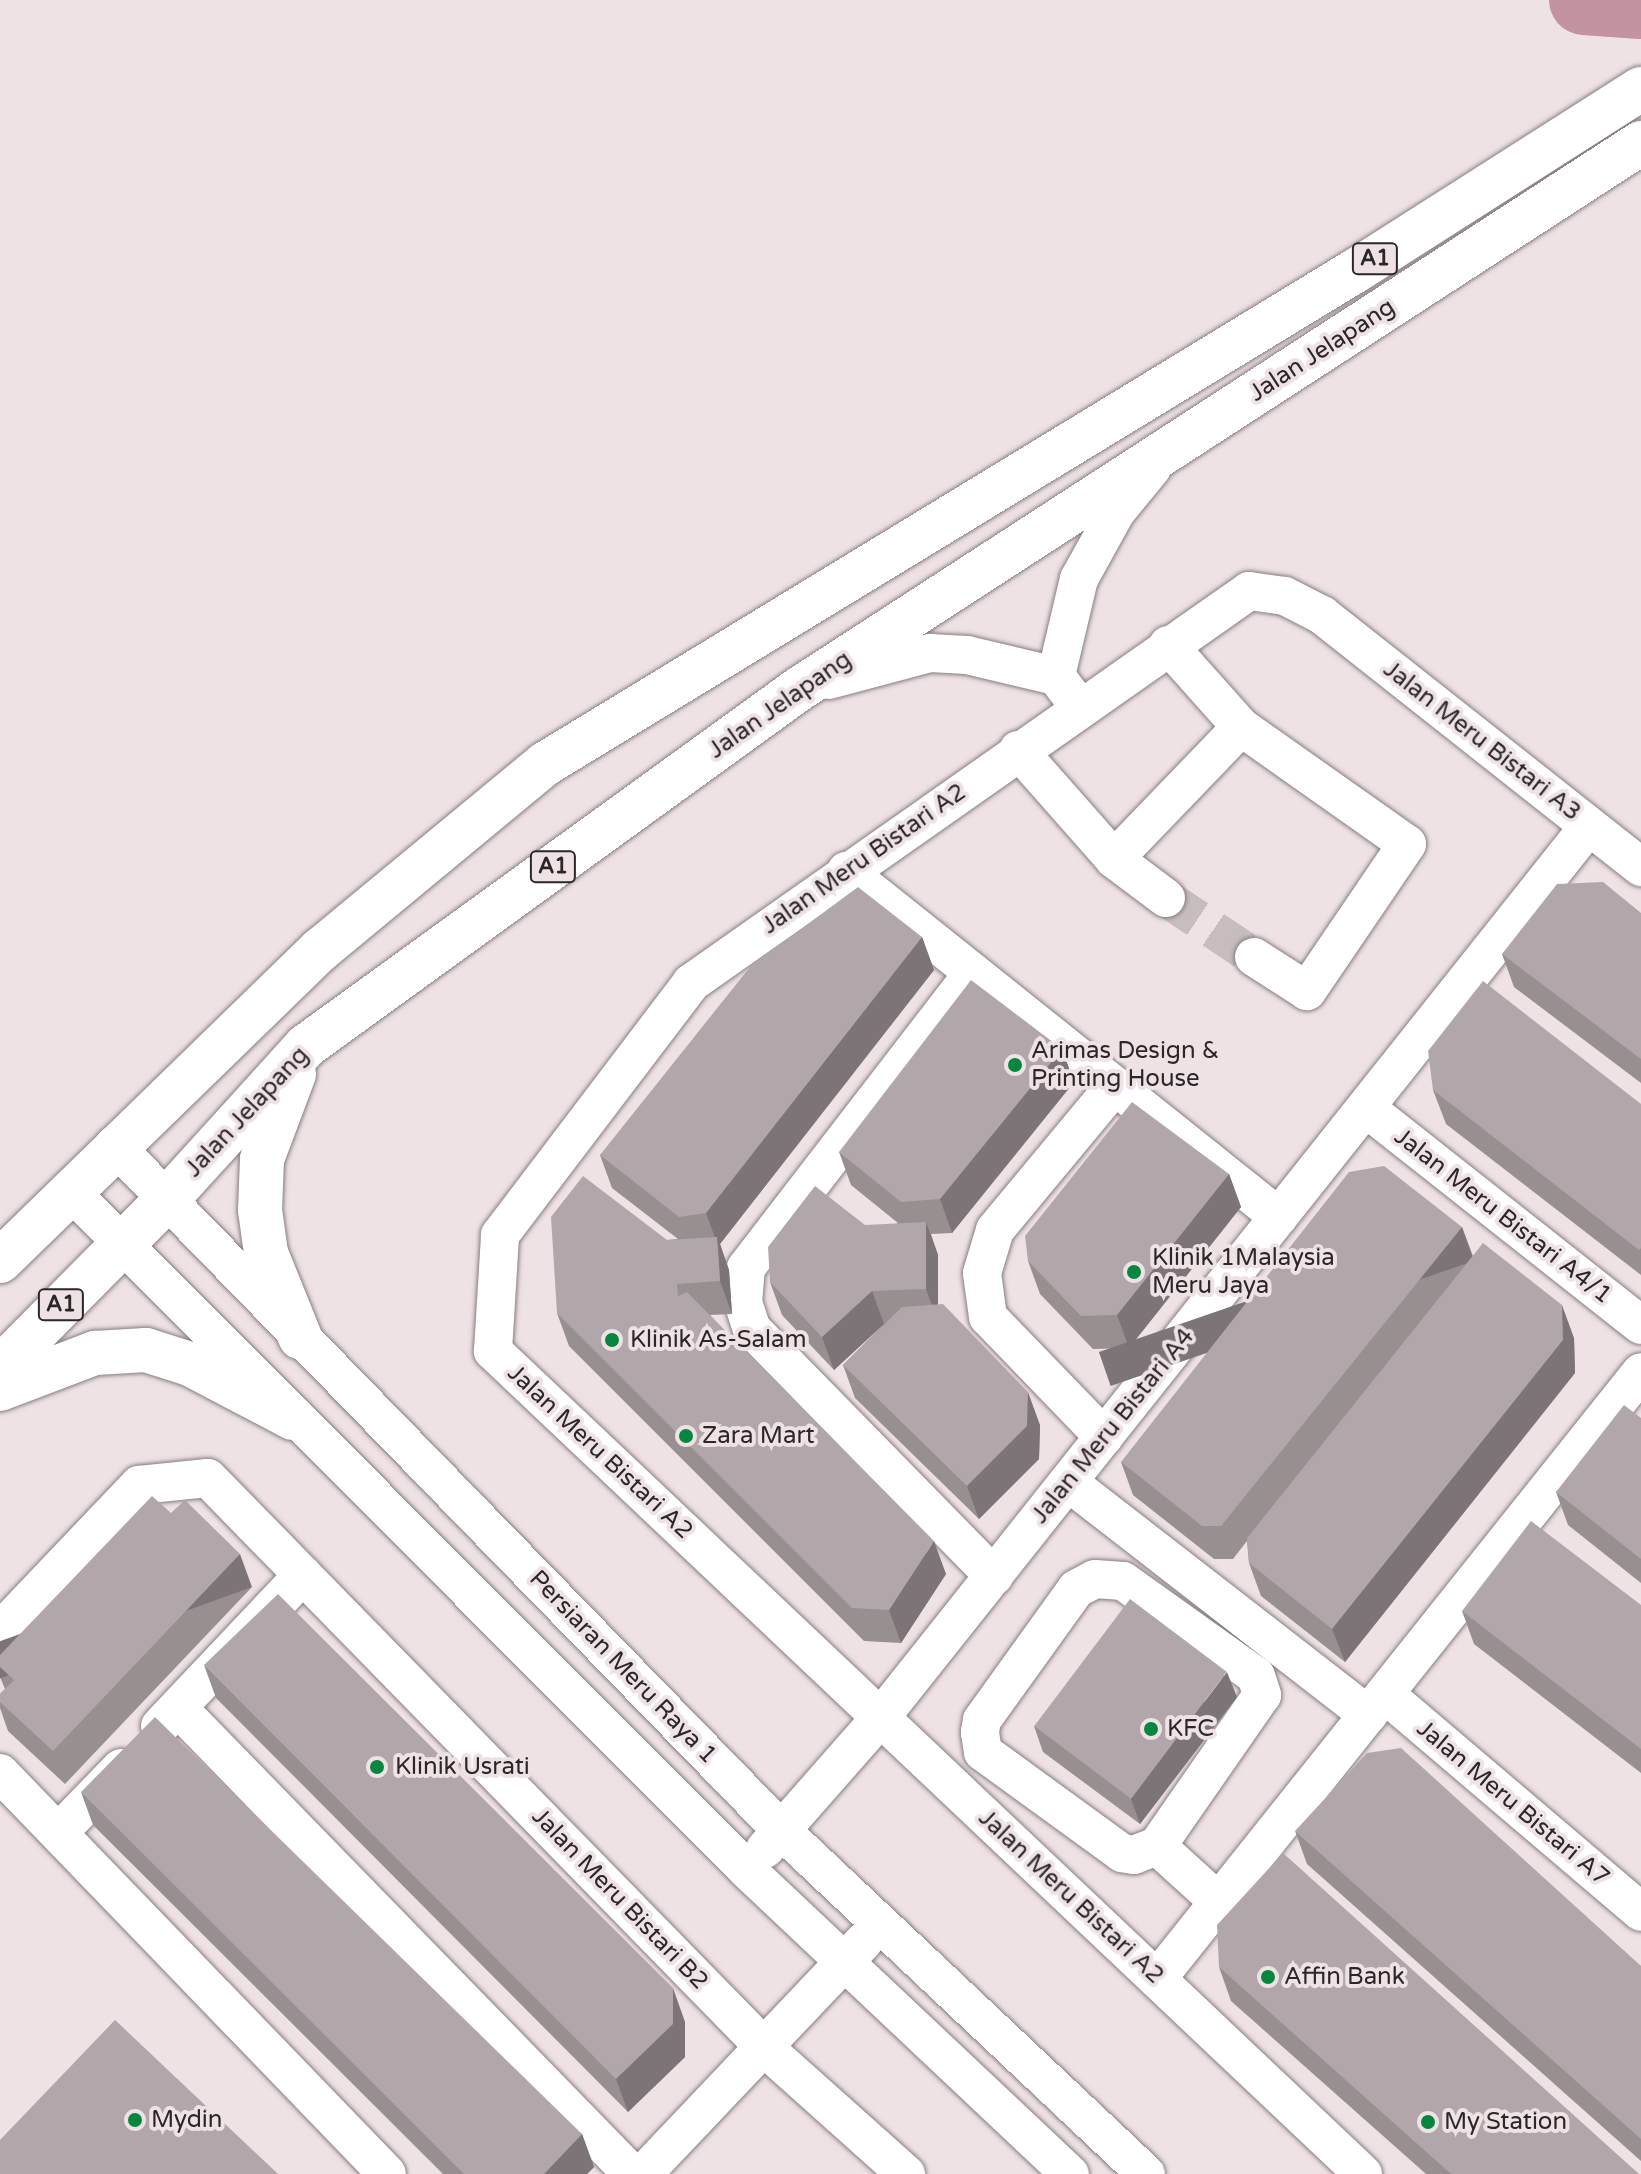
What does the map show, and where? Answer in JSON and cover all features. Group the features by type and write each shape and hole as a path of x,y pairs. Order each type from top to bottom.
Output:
{"main road":[{"name":"Jalan Jelapang","path":"0,1261 114,1145 320,950 545,764 1355,271 1633,95"},
{"name":"Jalan Jelapang","path":"0,1368 170,1196 306,1046 799,689 1641,143"},
{"path":"300,1337 266,1253 260,1210 262,1159 306,1046"},
{"path":"0,1389 95,1353 146,1350 190,1364 293,1418"}],"street":[{"path":"1056,676 1084,568 1116,512 1164,452"},
{"name":"Jalan Meru Bistari A2","path":"1322,615 1285,596 1249,591 1079,706 691,983 500,1235 493,1351 1363,2174"},
{"name":"Jalan Meru Bistari A3","path":"1322,615 1641,867"},
{"path":"1168,645 1241,727 1407,844 1307,991 1254,957"},
{"path":"799,689 930,653 967,655 1056,676 1079,706"},
{"path":"1114,859 1241,727"},
{"path":"1018,750 1114,859 1166,898"},
{"name":"Jalan Meru Bistari A4","path":"746,1869 881,1717 1366,1108 1484,983 1589,826"},
{"path":"846,871 1113,1088 1279,1217"},
{"path":"973,973 746,1268 743,1302 752,1329 994,1576"},
{"path":"1104,1437 988,1317 982,1273 995,1230 1113,1088"},
{"name":"Jalan Meru Bistari A4/1","path":"1366,1108 1641,1325"},
{"name":"Persiaran Meru Raya 1","path":"114,1145 170,1196 300,1337 782,1831 1146,2174"},
{"path":"70,1191 746,1869 846,1959 1070,2174"},
{"path":"1157,1979 1221,1904 1641,1372"},
{"name":"Jalan Meru Bistari B2","path":"0,1631 139,1485 208,1478 766,2049 906,2174"},
{"name":"Jalan Meru Bistari A7","path":"1068,1482 1376,1704 1641,1912"},
{"path":"59,1832 303,1575"},
{"path":"1095,1579 1123,1581 1256,1676 1262,1695 1157,1846 1134,1855 1122,1853 983,1752 982,1720 1076,1589 1095,1579"},
{"path":"178,1708 632,2174"},
{"path":"0,1773 387,2174"},
{"path":"1157,1846 1221,1904"},
{"path":"643,2174 766,2049 879,1925"}],"building":[{"path":"1603,882 1641,913 1641,1059 1502,954 1557,884"},
{"path":"858,887 922,937 706,1213 679,1217 600,1155 750,967"},
{"path":"971,980 1062,1049 940,1199 901,1202 839,1152"},
{"path":"1483,981 1641,1104 1639,1250 1433,1090 1428,1051"},
{"path":"1132,1102 1229,1174 1117,1315 1081,1316 1028,1261 1025,1236"},
{"path":"1384,1166 1462,1227 1221,1526 1202,1526 1121,1462 1349,1172"},
{"path":"583,1176 667,1240 717,1237 720,1281 677,1284 678,1296 687,1292 934,1541 889,1610 852,1608 557,1313 551,1217"},
{"path":"815,1186 865,1225 926,1222 926,1289 872,1291 822,1337 770,1282 768,1247"},
{"path":"1483,1243 1562,1305 1563,1340 1332,1629 1249,1563 1247,1538"},
{"path":"943,1304 1028,1392 1027,1426 967,1486 843,1365 902,1307"},
{"path":"1624,1405 1641,1418 1641,1559 1556,1492"},
{"path":"152,1496 171,1513 185,1500 240,1554 53,1751 0,1702 0,1694 14,1680 0,1667 0,1655"},
{"path":"1531,1521 1641,1605 1641,1749 1462,1611"},
{"path":"278,1594 673,1988 673,2024 616,2079 204,1665"},
{"path":"1130,1599 1227,1672 1131,1799 1034,1726"},
{"path":"155,1717 582,2134 544,2174 464,2174 81,1792"},
{"path":"1401,1748 1641,1966 1641,2139 1295,1831 1367,1753"},
{"path":"1283,1853 1639,2174 1451,2174 1219,1967 1217,1925"},
{"path":"115,2020 278,2174 0,2174 0,2140"}],"waterway":[{"path":"1584,0 1641,4"}],"tunnel":[{"path":"1166,898 1254,957"}],"place":[{"name":"Arimas Design & Printing House","path":"1015,1065"},
{"name":"Klinik 1Malaysia Meru Jaya","path":"1134,1272"},
{"name":"Klinik As-Salam","path":"612,1340"},
{"name":"Zara Mart","path":"686,1436"},
{"name":"KFC","path":"1151,1729"},
{"name":"Klinik Usrati","path":"377,1767"},
{"name":"Affin Bank","path":"1268,1977"},
{"name":"Mydin","path":"135,2120"},
{"name":"My Station","path":"1428,2122"}]}
